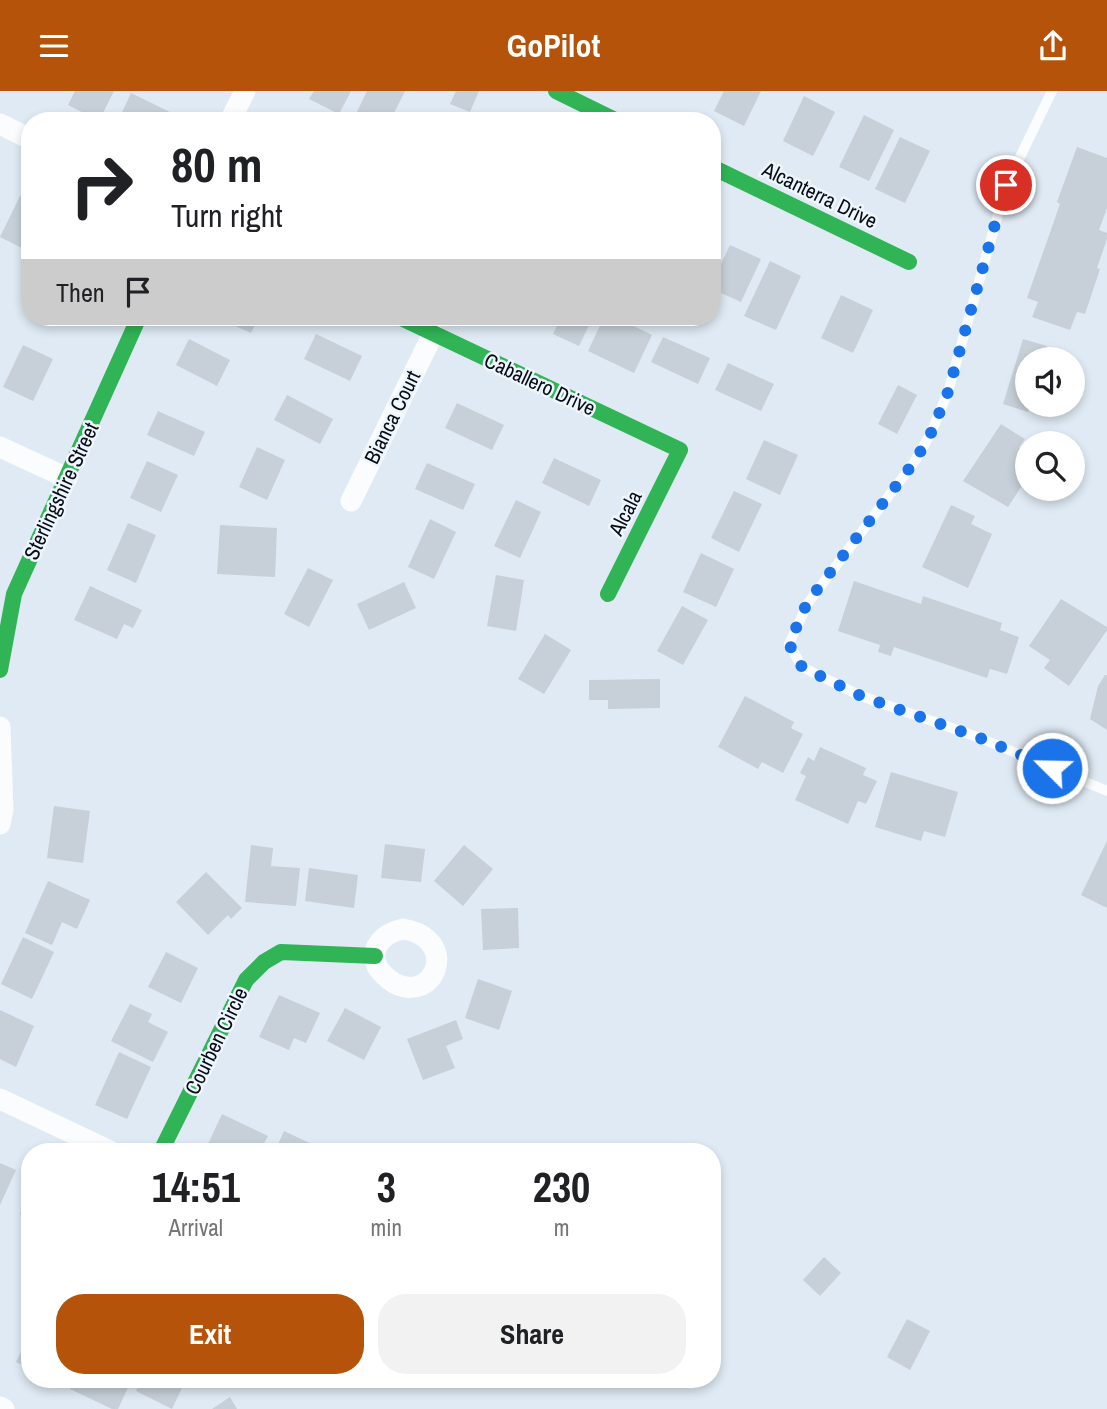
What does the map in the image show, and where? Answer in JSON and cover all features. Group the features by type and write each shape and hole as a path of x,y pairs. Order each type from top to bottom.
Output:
{"street":[{"path":"234,112 245,91"},
{"path":"555,91 598,112"},
{"path":"0,124 21,134"},
{"name":"Alcanterra Drive","path":"721,171 909,262"},
{"name":"Sterlingshire Street","path":"0,670 14,594 135,326"},
{"name":"Caballero Drive","path":"417,326 680,450"},
{"name":"Bianca Court","path":"351,501 433,334"},
{"path":"0,447 67,478"},
{"name":"Alcala","path":"608,594 680,450"},
{"path":"0,727 3,809 0,824"},
{"name":"Courben Circle","path":"165,1143 246,979 264,962 281,952 375,956"},
{"path":"0,1099 93,1143"}],"lane":[{"path":"1052,91 1006,185 948,392 931,433 915,461 807,603 789,644 802,667 861,696 980,738 1107,791"}],"building":[{"path":"75,91 114,91 104,112 82,112 68,105"},
{"path":"314,91 351,91 340,112 309,99"},
{"path":"367,91 405,91 394,112 357,112"},
{"path":"456,91 479,91 470,112 450,104"},
{"path":"724,91 761,91 744,126 721,114 721,112 714,111"},
{"path":"131,93 170,112 122,112"},
{"path":"804,96 835,112 813,156 783,141"},
{"path":"864,115 894,130 869,181 839,167"},
{"path":"900,137 930,151 905,203 875,189"},
{"path":"1077,147 1107,158 1107,208 1099,230 1107,233 1107,239 1085,314 1077,312 1070,330 1032,317 1038,302 1027,298"},
{"path":"20,196 21,196 21,248 0,237"},
{"path":"730,245 761,259 741,302 721,293 721,264"},
{"path":"770,261 801,276 776,330 744,316"},
{"path":"841,295 873,310 853,353 821,338"},
{"path":"235,326 254,326 251,333"},
{"path":"557,326 589,326 579,346 553,334"},
{"path":"600,326 634,326 652,335 634,373 588,351"},
{"path":"316,334 362,356 350,381 304,359"},
{"path":"663,337 710,358 698,384 651,362"},
{"path":"189,339 230,360 217,386 176,365"},
{"path":"1023,339 1047,346 1047,347 1021,347"},
{"path":"23,345 53,359 33,401 3,387"},
{"path":"728,363 774,384 761,411 715,390"},
{"path":"1015,365 1015,408 1003,404"},
{"path":"898,385 917,395 897,434 878,424"},
{"path":"287,395 333,419 320,444 274,420"},
{"path":"457,403 504,425 492,450 445,428"},
{"path":"158,411 205,432 194,456 147,435"},
{"path":"1001,424 1015,433 1015,496 1008,507 963,481"},
{"path":"764,440 798,455 780,495 746,479"},
{"path":"257,447 285,460 267,500 239,487"},
{"path":"554,458 601,480 589,506 542,483"},
{"path":"147,461 178,475 161,512 130,498"},
{"path":"427,463 475,484 463,510 415,489"},
{"path":"734,491 762,504 739,552 711,538"},
{"path":"516,500 541,512 520,558 494,546"},
{"path":"951,505 975,516 971,524 992,534 968,588 922,567"},
{"path":"430,519 456,532 434,579 408,567"},
{"path":"128,523 156,535 136,583 107,570"},
{"path":"220,525 277,528 275,577 217,574"},
{"path":"701,553 734,569 716,607 683,592"},
{"path":"308,568 333,580 309,627 284,614"},
{"path":"496,575 524,580 516,631 487,626"},
{"path":"854,581 921,604 923,596 1002,623 1000,630 1019,637 1007,674 990,669 987,678 894,647 891,656 878,652 880,645 838,631"},
{"path":"404,582 416,608 369,630 357,604"},
{"path":"90,586 142,610 133,628 124,624 117,639 74,620"},
{"path":"1061,599 1107,627 1069,686 1044,668 1050,660 1029,646"},
{"path":"682,606 708,620 683,665 657,651"},
{"path":"545,634 571,650 544,694 518,679"},
{"path":"1105,675 1107,730 1090,719 1098,686"},
{"path":"660,679 660,708 608,709 608,700 589,700 589,680"},
{"path":"745,696 794,722 791,728 803,734 783,773 762,762 758,769 718,747"},
{"path":"820,747 866,768 863,775 877,781 866,804 858,801 848,824 795,800 806,776 800,773 808,757 814,761"},
{"path":"891,772 958,792 945,837 924,831 921,841 875,827"},
{"path":"54,806 90,811 83,863 47,858"},
{"path":"1107,841 1107,908 1081,895"},
{"path":"385,844 425,849 421,882 381,878"},
{"path":"251,845 273,848 271,866 300,868 296,906 245,902"},
{"path":"464,845 493,869 463,906 434,881"},
{"path":"309,868 358,875 354,908 305,901"},
{"path":"206,872 242,908 231,919 228,915 208,935 176,902"},
{"path":"48,881 90,900 77,929 62,922 52,945 25,933"},
{"path":"518,908 519,948 483,950 481,909"},
{"path":"23,937 54,952 32,999 1,984"},
{"path":"166,952 198,968 181,1003 148,987"},
{"path":"478,979 512,991 499,1030 465,1018"},
{"path":"279,995 320,1013 306,1043 294,1038 289,1050 259,1037"},
{"path":"130,1004 152,1014 148,1022 168,1032 153,1062 111,1041"},
{"path":"345,1008 381,1027 364,1060 327,1041"},
{"path":"0,1010 34,1026 16,1067 0,1059"},
{"path":"456,1020 463,1039 446,1046 455,1068 423,1080 407,1039"},
{"path":"119,1052 151,1067 127,1119 95,1105"},
{"path":"222,1114 268,1136 264,1143 208,1143"},
{"path":"284,1131 310,1143 279,1143"},
{"path":"0,1163 16,1170 0,1205"},
{"path":"824,1257 841,1273 820,1296 803,1280"},
{"path":"907,1319 930,1331 910,1370 887,1357"},
{"path":"21,1352 21,1364 16,1362"},
{"path":"128,1388 118,1409 112,1409 70,1389"},
{"path":"137,1388 182,1388 172,1409 136,1391"},
{"path":"230,1397 237,1409 212,1409"}],"traffic: fast":[{"path":"556,91 599,112"},
{"path":"721,171 909,262"},
{"path":"0,670 14,594 135,326"},
{"path":"418,326 680,450 608,594"},
{"path":"165,1143 246,980 264,962 281,952 375,956"}],"route":[{"path":"1006,185 948,392 931,433 915,461 807,603 789,644 802,667 861,696 980,738 1052,768"}]}
